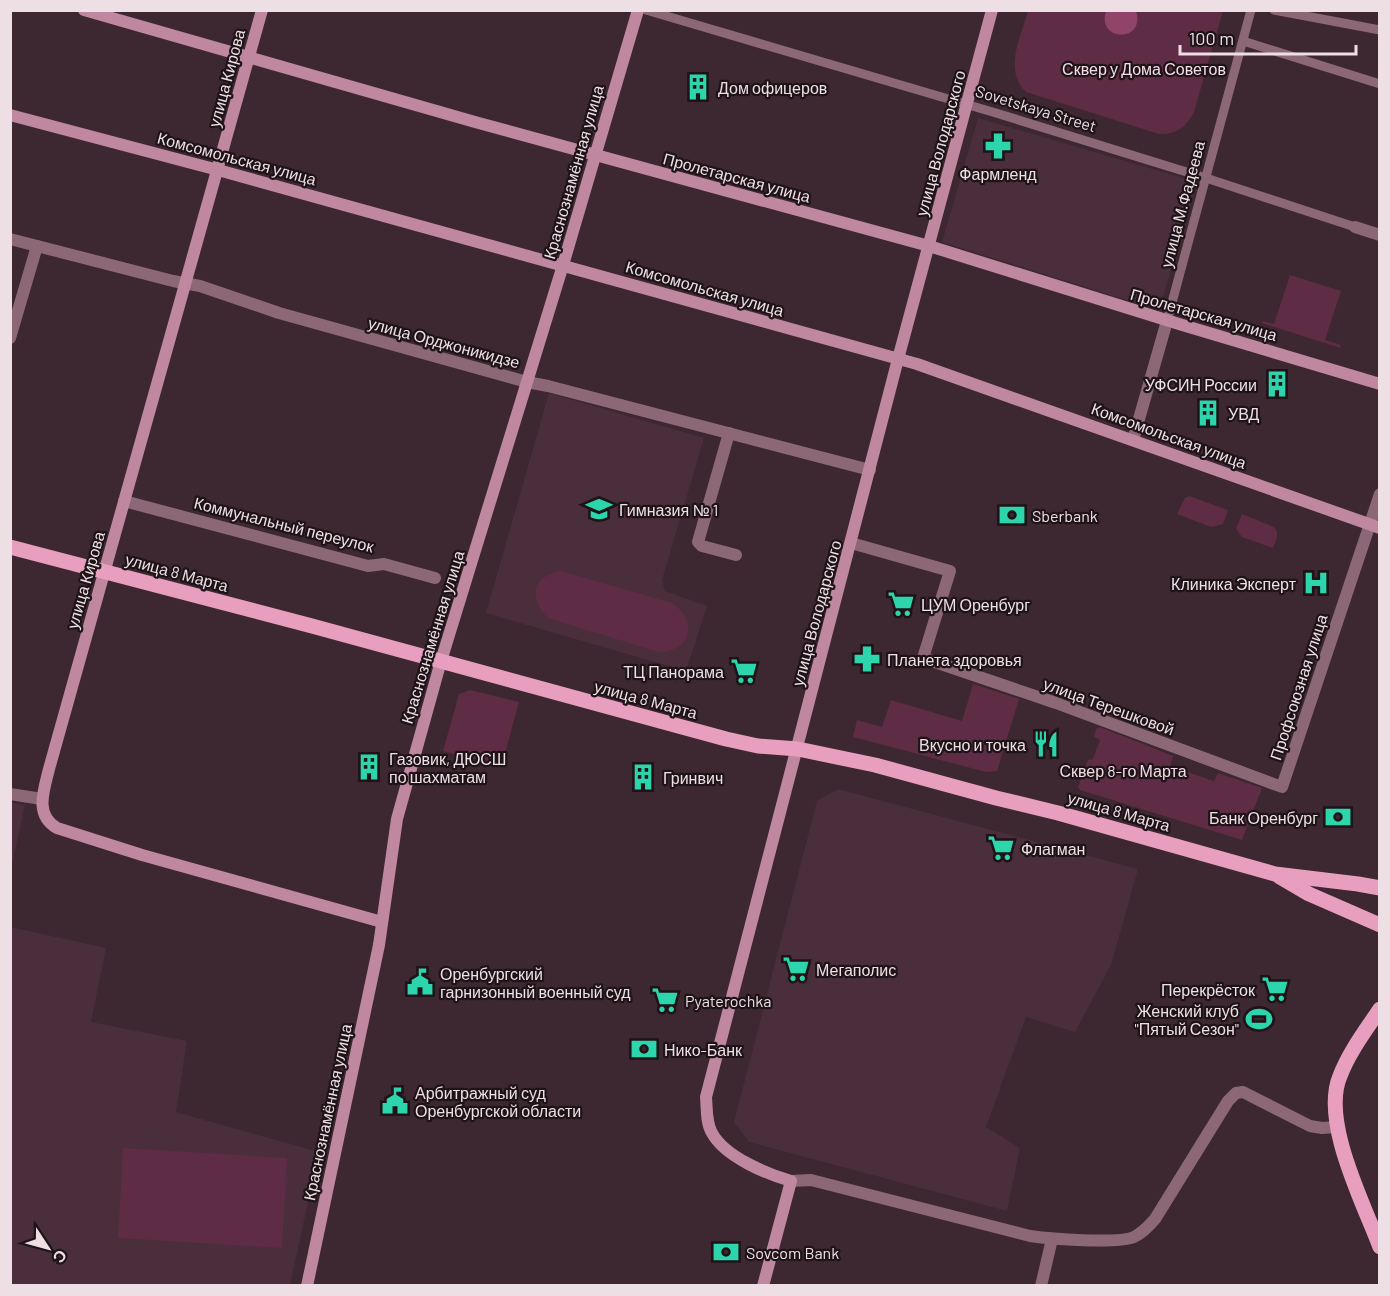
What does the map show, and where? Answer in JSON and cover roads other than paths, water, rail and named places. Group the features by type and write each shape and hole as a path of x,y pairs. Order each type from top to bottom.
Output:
{"main road":[{"name":"Пролетарская улица","path":"84,10 595,155 929,246 1167,321 1380,384"},
{"name":"улица Кирова","path":"42,799 262,10"},
{"name":"Краснознамённая улица","path":"307,1286 382,922 397,819 441,661 563,265 638,10"},
{"name":"улица Володарского","path":"791,1181 772,1175 725,1148 712,1133 707,1116 706,1097 898,359 992,10"},
{"name":"Комсомольская улица","path":"10,116 218,170 898,359 1375,526"},
{"name":"улица 8 Марта","path":"10,547 726,739 758,746 798,749 875,765 1058,813 1275,874 1380,888"},
{"path":"42,799 44,817 48,824 57,828 142,855 382,922"},
{"name":"улица 8 Марта","path":"1275,874 1309,894 1380,925"},
{"path":"1380,1009 1339,1077 1335,1096 1336,1126 1343,1152 1380,1247"},
{"path":"764,1286 791,1181"}],"street":[{"name":"Sovetskaya Street","path":"646,10 1206,178 1380,235"},
{"name":"улица М.Фадеева","path":"1133,440 1251,10"},
{"path":"1274,10 1380,30"},
{"path":"1243,41 1380,84"},
{"name":"улица Орджоникидзе","path":"10,239 186,283 254,303 279,313 527,382 870,470"},
{"path":"10,338 37,246"},
{"path":"729,433 698,542 702,546 736,555"},
{"name":"Профсоюзная улица","path":"1282,787 1375,526 1380,494"},
{"name":"Коммунальный переулок","path":"124,501 368,566 384,564 435,578"},
{"name":"улица Терешковой","path":"851,543 950,572 924,657 1056,703 1282,787"},
{"path":"10,794 42,799"},
{"path":"791,1181 811,1180 1030,1236 1052,1239 1123,1239 1132,1238 1155,1219 1232,1095 1243,1092 1310,1126 1322,1128 1336,1126"},
{"path":"1041,1286 1052,1239"}],"place":[{"name":"Дом офицеров","path":"698,87"},
{"name":"Фармленд","path":"998,146"},
{"name":"УФСИН России","path":"1277,384"},
{"name":"УВД","path":"1208,413"},
{"name":"Гимназия № 1","path":"599,509"},
{"name":"Sberbank","path":"1012,515"},
{"name":"Клиника Эксперт","path":"1316,583"},
{"name":"ЦУМ Оренбург","path":"901,604"},
{"name":"Планета здоровья","path":"867,659"},
{"name":"ТЦ Панорама","path":"744,671"},
{"name":"Вкусно и точка","path":"1046,744"},
{"name":"Газовик, ДЮСШ по шахматам","path":"369,767"},
{"name":"Гринвич","path":"643,777"},
{"name":"Банк Оренбург","path":"1338,817"},
{"name":"Флагман","path":"1001,848"},
{"name":"Мегаполис","path":"796,969"},
{"name":"Оренбургский гарнизонный военный суд","path":"420,982"},
{"name":"Перекрёсток","path":"1275,989"},
{"name":"Pyaterochka","path":"665,1000"},
{"name":"Женский клуб \"Пятый Сезон\"","path":"1259,1019"},
{"name":"Нико-Банк","path":"644,1049"},
{"name":"Арбитражный суд Оренбургской области","path":"395,1101"},
{"name":"Sovcom Bank","path":"726,1252"}],"park label":[{"name":"Сквер у Дома Советов","path":"1144,68"},
{"name":"Сквер 8-го Марта","path":"1123,770"}]}
